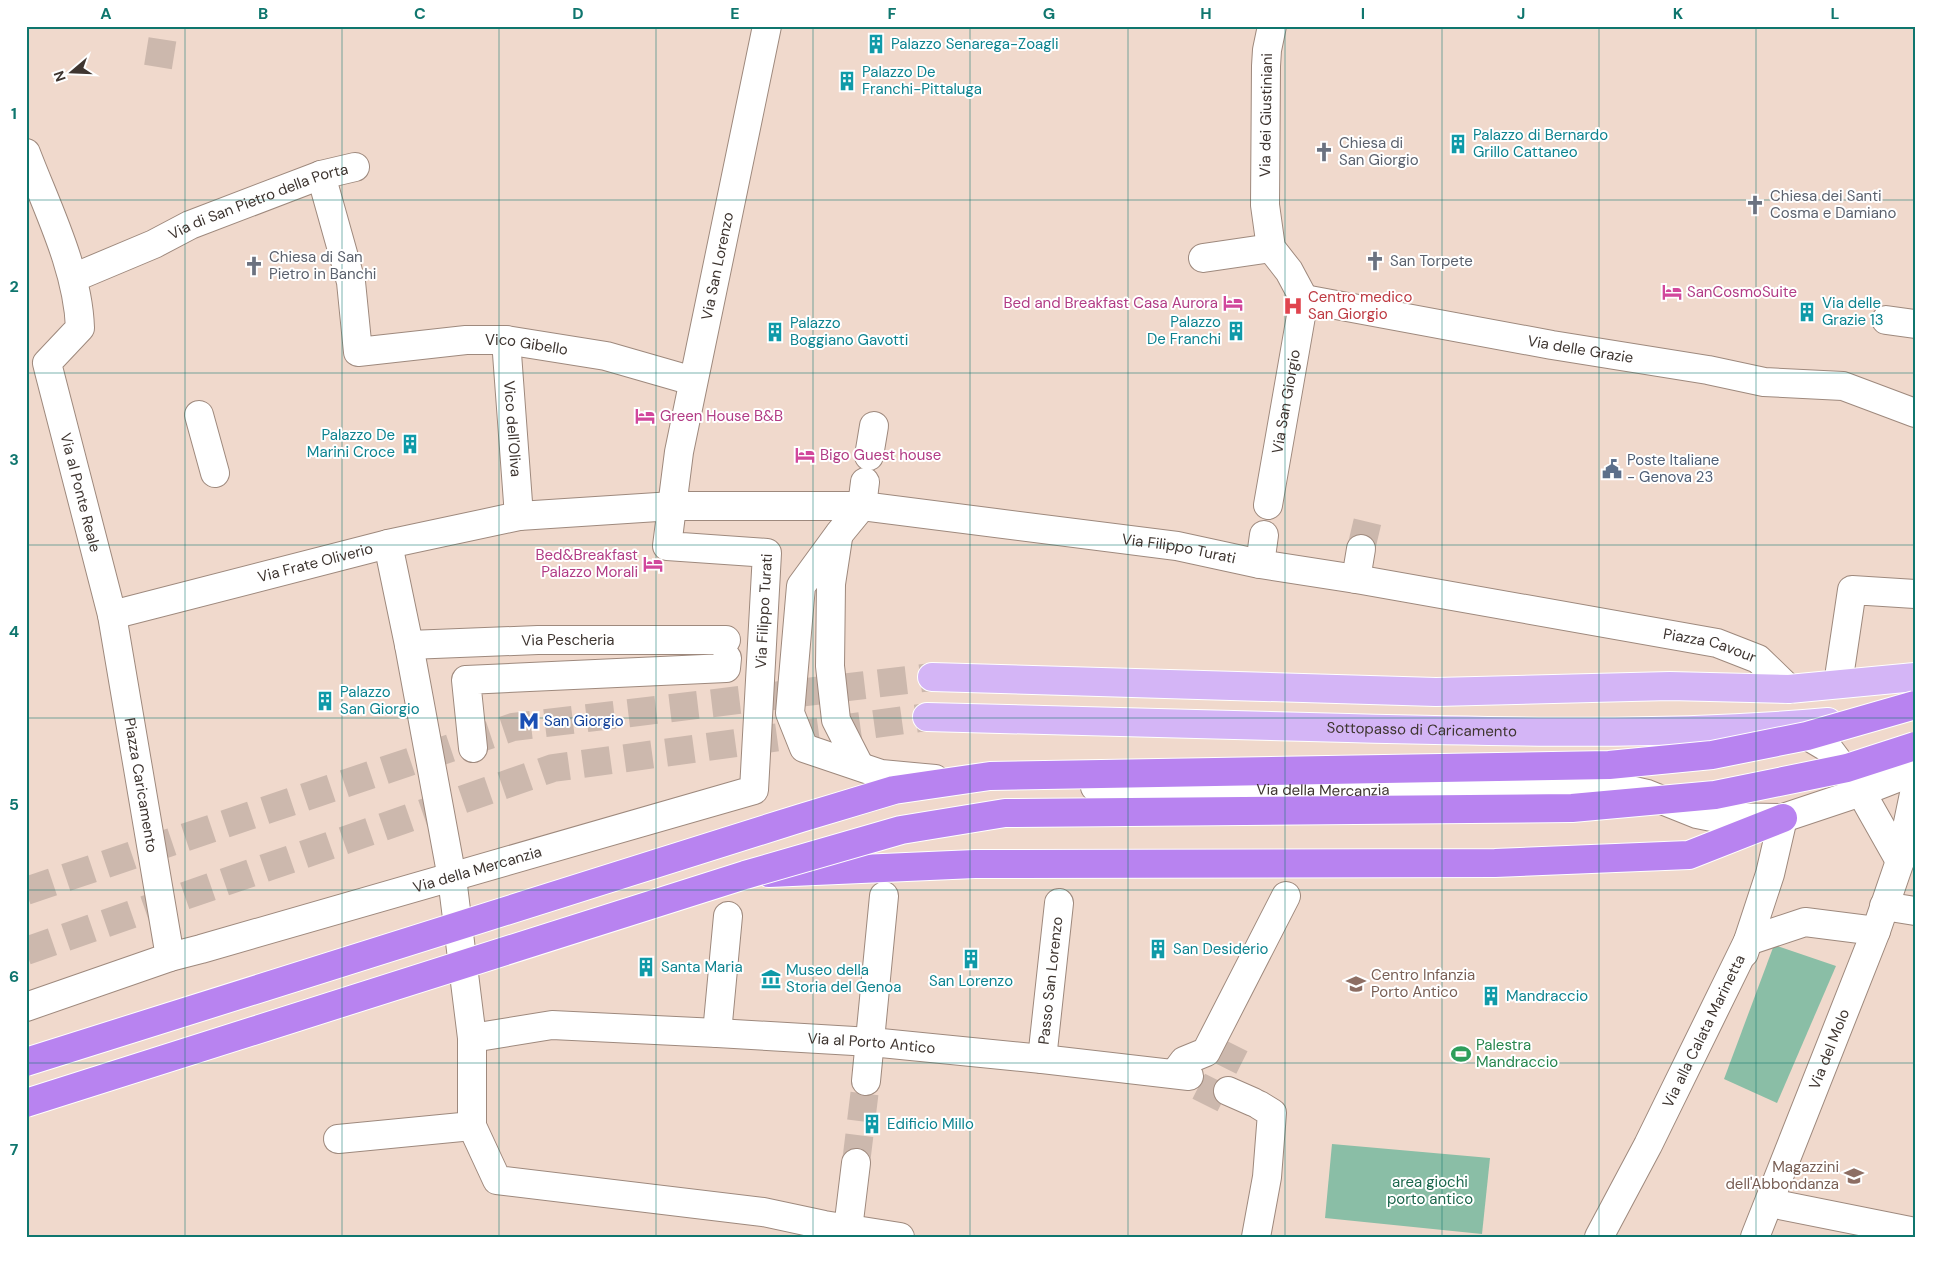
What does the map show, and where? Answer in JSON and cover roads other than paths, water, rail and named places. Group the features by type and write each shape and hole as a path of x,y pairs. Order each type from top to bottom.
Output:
{"highway":[{"path":"26,1062 894,790 990,776 1609,765 1712,755 1807,736 1915,704"},
{"path":"26,1103 745,875 901,830 1005,813 1572,808 1715,795 1846,768 1915,746"},
{"path":"745,875 975,864 1495,863 1688,855 1784,818"}],"main road":[{"path":"932,677 1436,692 1670,686 1789,689 1915,676"},
{"name":"Sottopasso di Caricamento","path":"927,717 1438,730 1651,732 1783,726 1915,714"}],"street":[{"name":"Via San Lorenzo","path":"672,506 679,452 693,380 767,26"},
{"name":"Via dei Giustiniani","path":"1271,248 1265,205 1266,66 1272,26"},
{"path":"26,152 71,272"},
{"name":"Via di San Pietro della Porta","path":"71,272 163,239 190,225 321,175 356,167"},
{"name":"Vico Gibello","path":"321,175 352,289 358,352 466,340 506,340 606,356 693,380"},
{"path":"1203,258 1271,248 1289,271 1304,299"},
{"name":"Via al Ponte Reale","path":"71,272 79,305 80,328 48,363 48,371 112,614"},
{"name":"Via delle Grazie","path":"1304,299 1552,345 1708,370 1764,382 1843,386 1915,413"},
{"name":"Via San Giorgio","path":"1268,504 1304,299"},
{"path":"1886,320 1915,324"},
{"name":"Vico dell'Oliva","path":"506,340 519,516"},
{"path":"199,415 215,473"},
{"path":"859,765 804,748 790,713 801,586 839,534 865,482 874,426"},
{"name":"Via Filippo Turati","path":"754,790 767,553 667,546 672,506 750,506 865,482 1260,564 1495,604"},
{"name":"Via Frate Oliverio","path":"112,614 388,544 519,516 672,506"},
{"path":"839,534 831,584 830,666 836,720 859,765"},
{"path":"1260,564 1264,535"},
{"path":"388,544 409,645 452,878 472,1038 472,1126 496,1180 763,1212 900,1237"},
{"path":"1356,579 1361,549"},
{"path":"1838,684 1844,632 1852,590 1915,594"},
{"name":"Piazza Cavour","path":"1495,604 1717,643 1758,659 1789,689"},
{"name":"Piazza Caricamento","path":"112,614 170,956"},
{"name":"Via Pescheria","path":"409,645 538,640 726,649 726,668 466,680 473,748"},
{"path":"1783,726 1801,732 1828,748 1861,792 1900,861"},
{"name":"Via della Mercanzia","path":"859,765 881,774 971,784 1360,791 1585,780 1647,794 1697,814 1712,817 1784,818 1861,792 1915,771"},
{"name":"Via del Molo","path":"1755,1237 1770,1203 1880,918 1900,861 1915,789"},
{"name":"Via della Mercanzia","path":"170,956 201,949 452,878 754,790"},
{"path":"1611,1237 1723,1009 1770,874 1784,818"},
{"path":"866,1081 884,896"},
{"name":"Via al Porto Antico","path":"472,1038 552,1025 717,1033 871,1042 1042,1058 1182,1074 1184,1061 1206,1052 1286,896"},
{"name":"Passo San Lorenzo","path":"1042,1058 1059,903"},
{"name":"Via alla Calata Marinetta","path":"1599,1237 1648,1145 1748,941 1805,922 1880,918 1915,911"},
{"path":"717,1033 728,916"},
{"path":"26,1007 170,956"},
{"path":"1228,1091 1272,1113 1267,1177 1256,1237"},
{"path":"338,1139 472,1126"},
{"path":"848,1229 856,1163"},
{"path":"1770,1203 1915,1232"}],"tunnel":[{"path":"158,67 163,36"},
{"path":"1361,549 1369,515"},
{"path":"26,891 513,727 932,677"},
{"path":"26,951 553,768 927,717"},
{"path":"1205,1105 1235,1045"},
{"path":"856,1163 866,1081"}],"place":[{"name":"Palazzo Senarega-Zoagli","path":"876,44"},
{"name":"Palazzo De Franchi-Pittaluga","path":"847,81"},
{"name":"Palazzo di Bernardo Grillo Cattaneo","path":"1458,144"},
{"name":"Chiesa di San Giorgio","path":"1324,152"},
{"name":"Chiesa dei Santi Cosma e Damiano","path":"1755,205"},
{"name":"San Torpete","path":"1375,261"},
{"name":"Chiesa di San Pietro in Banchi","path":"254,266"},
{"name":"SanCosmoSuite","path":"1672,292"},
{"name":"Bed and Breakfast Casa Aurora","path":"1233,303"},
{"name":"Centro medico San Giorgio","path":"1293,306"},
{"name":"Via delle Grazie 13","path":"1807,312"},
{"name":"Palazzo De Franchi","path":"1236,331"},
{"name":"Palazzo Boggiano Gavotti","path":"775,332"},
{"name":"Green House B&B","path":"645,416"},
{"name":"Palazzo De Marini Croce","path":"410,444"},
{"name":"Bigo Guest house","path":"805,455"},
{"name":"Poste Italiane - Genova 23","path":"1612,469"},
{"name":"Bed&Breakfast Palazzo Morali","path":"653,564"},
{"name":"Palazzo San Giorgio","path":"325,701"},
{"name":"San Giorgio","path":"529,721"},
{"name":"San Desiderio","path":"1158,949"},
{"name":"San Lorenzo","path":"971,959"},
{"name":"Santa Maria","path":"646,967"},
{"name":"Museo della Storia del Genoa","path":"771,979"},
{"name":"Centro Infanzia Porto Antico","path":"1356,984"},
{"name":"Mandraccio","path":"1491,996"},
{"name":"Palestra Mandraccio","path":"1461,1054"},
{"name":"Edificio Millo","path":"872,1124"},
{"name":"Magazzini dell'Abbondanza","path":"1854,1176"}],"park label":[{"name":"area giochi porto antico","path":"1430,1190"}]}
